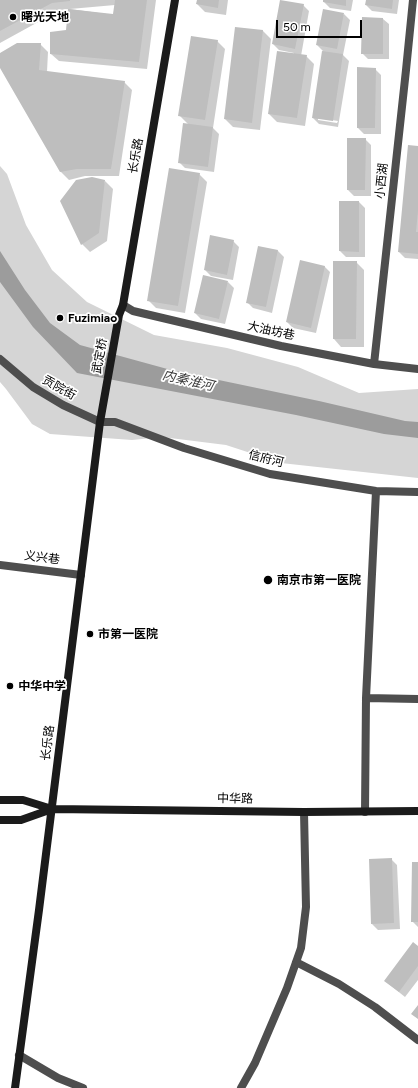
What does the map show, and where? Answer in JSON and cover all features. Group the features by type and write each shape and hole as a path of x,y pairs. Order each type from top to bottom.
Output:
{"main road":[{"name":"长乐路","path":"119,315 123,305 175,0"},
{"name":"武定桥","path":"104,401 119,315"},
{"name":"长乐路","path":"14,1088 52,809 100,422 104,401"},
{"name":"中华路","path":"0,800 23,800 52,809 304,812 418,811"},
{"name":"中华路","path":"0,820 21,820 52,809"}],"street":[{"name":"小西湖","path":"374,364 413,0"},
{"name":"大油坊巷","path":"123,305 133,311 274,344 374,364 418,369"},
{"name":"贡院街","path":"0,359 33,387 63,405 100,422 115,422"},
{"name":"信府河","path":"115,422 184,448 270,474 376,491 418,492"},
{"path":"365,812 366,698 376,491"},
{"name":"义兴巷","path":"0,565 81,575"},
{"path":"366,698 418,699"},
{"path":"241,1088 255,1063 287,988 301,948 306,907 304,812"},
{"path":"296,962 339,984 375,1007 418,1040"},
{"path":"19,1055 58,1078 82,1088"}],"shaded area":[{"name":"Fuzimiao","path":"0,166 7,174 26,225 52,270 87,302 154,335 227,348 298,367 359,393 418,389 418,478 281,463 226,445 162,437 132,440 50,434 32,424 0,382"}],"water":[{"name":"内秦淮河","path":"0,251 25,290 50,323 80,345 171,370 319,401 405,421 418,422 418,438 384,434 296,415 77,373 33,327 0,282"}],"building":[{"name":"曙光天地","path":"0,0 70,1 52,3 0,31"},
{"path":"115,0 147,0 139,62 50,54 50,32 66,30 68,9 113,14"},
{"path":"197,0 219,0 218,8 196,4"},
{"path":"280,0 304,4 295,49 272,44"},
{"path":"323,0 346,0 346,6 323,2"},
{"path":"366,0 393,0 392,9 365,5"},
{"path":"323,9 344,13 337,49 316,45"},
{"path":"362,17 383,18 383,54 361,54"},
{"path":"235,27 263,30 252,123 224,119"},
{"path":"191,36 218,40 205,120 178,116"},
{"path":"17,43 41,43 39,70 125,81 111,169 77,169 60,172 0,68 0,53"},
{"path":"277,51 307,55 297,118 268,114"},
{"path":"322,51 343,54 333,121 312,118"},
{"path":"357,67 376,68 375,128 357,128"},
{"path":"183,123 213,127 208,167 178,163"},
{"path":"347,138 366,138 365,190 347,190"},
{"path":"408,145 418,146 418,211 416,232 418,232 418,254 398,252"},
{"path":"169,168 200,173 178,306 147,301"},
{"path":"92,177 105,180 99,233 81,245 60,201 76,180"},
{"path":"339,201 359,201 359,252 339,251"},
{"path":"210,235 234,240 227,275 204,270"},
{"path":"258,246 278,250 266,307 246,303"},
{"path":"300,260 325,266 311,328 286,322"},
{"path":"333,261 357,261 356,339 333,339"},
{"path":"203,275 228,281 219,319 194,313"},
{"path":"392,858 394,923 371,924 369,859"},
{"path":"412,862 418,862 418,922 411,922"},
{"path":"413,942 418,946 418,966 399,992 384,981"},
{"path":"418,1005 418,1019 411,1014"}],"place":[{"name":"曙光天地","path":"13,17"},
{"name":"Fuzimiao","path":"60,318"},
{"name":"南京市第一医院","path":"268,580"},
{"name":"市第一医院","path":"90,634"},
{"name":"中华中学","path":"10,686"}]}
